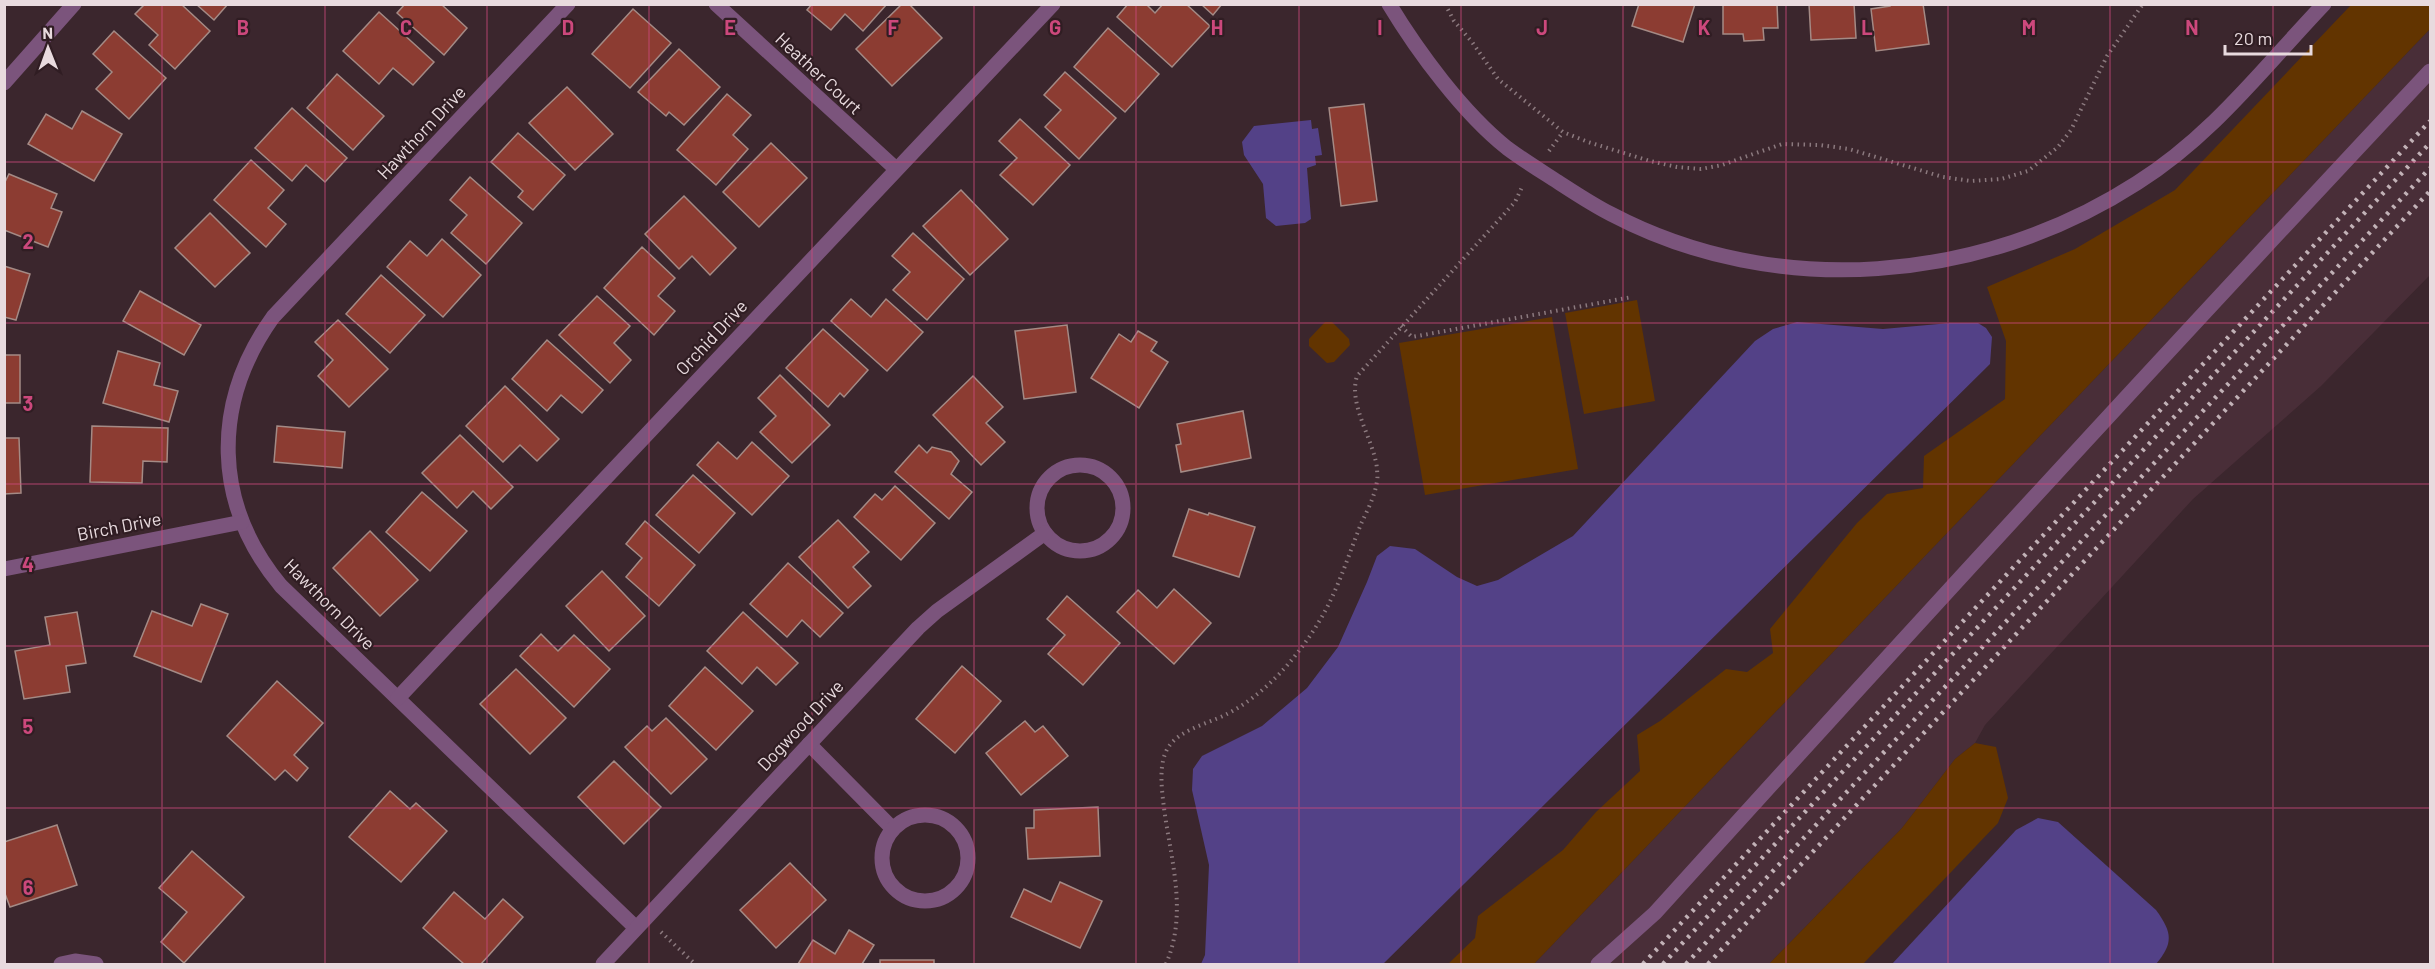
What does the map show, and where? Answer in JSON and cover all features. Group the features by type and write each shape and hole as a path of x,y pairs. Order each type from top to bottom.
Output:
{"street":[{"path":"4,83 74,4"},
{"name":"Hawthorn Drive","path":"568,4 285,303 262,332 245,364 230,417 229,472 242,522 259,557 281,586 398,698 641,923"},
{"name":"Heather Court","path":"716,4 896,169"},
{"name":"Orchid Drive","path":"398,698 1053,4"},
{"path":"1389,4 1423,56 1473,115 1505,146 1611,214 1683,244 1732,257 1782,267 1834,271 1886,268 1945,260 2019,241 2055,226 2137,183 2216,122 2319,6"},
{"path":"1598,964 1655,913 2037,492 2430,71"},
{"path":"1070,465 1088,465 1103,471 1116,482 1123,498 1123,514 1118,530 1106,543 1090,550 1074,550 1058,545 1045,533 1038,518 1038,501 1043,485 1055,473 1070,465"},
{"name":"Birch Drive","path":"4,569 242,522"},
{"name":"Dogwood Drive","path":"603,964 927,619 1045,533"},
{"path":"809,744 893,829"},
{"path":"923,815 940,818 955,827 964,840 968,856 966,873 957,888 943,897 927,901 910,899 896,890 885,876 882,860 884,843 893,829 907,819 923,815"},
{"path":"61,964 75,961 96,964"}],"path":[{"path":"1445,4 1454,21 1498,79 1563,132 1650,161 1677,167 1701,169 1722,165 1782,144 1799,144 1849,149 1950,179 1971,181 2001,179 2028,171 2058,147 2071,130 2107,56 2143,4"},
{"path":"1166,964 1174,940 1178,911 1175,870 1163,795 1162,766 1166,750 1184,733 1227,714 1261,691 1299,649 1320,620 1339,582 1377,482 1375,456 1356,396 1356,376 1515,202 1523,186 1563,132"},
{"path":"1401,326 1412,337 1632,297"},
{"path":"641,923 695,964"}],"shaded area":[{"path":"2351,5 2430,5 2430,29 1534,964 1448,964 1475,938 1478,916 1563,850 1596,812 1640,771 1637,735 1660,721 1726,669 1747,672 1773,653 1770,629 1857,523 1887,494 1923,488 1924,456 2005,399 2006,341 1987,287 2075,249 2175,190"},
{"path":"2430,29 2430,275 2321,386 2193,499 1985,725 1975,743 1955,759 1902,828 1769,964 1534,964"},
{"path":"1311,120 1312,129 1318,128 1322,155 1315,156 1316,165 1307,168 1311,219 1305,223 1276,226 1266,218 1263,184 1244,155 1242,142 1254,126"},
{"path":"1637,300 1655,401 1584,414 1565,313"},
{"path":"1552,317 1578,469 1425,495 1399,343"},
{"path":"1325,322 1332,322 1349,339 1350,345 1334,362 1327,363 1309,346 1309,339"},
{"path":"1797,322 1883,329 1978,323 1986,328 1992,337 1990,364 1383,964 1201,964 1205,955 1209,865 1192,790 1193,769 1202,756 1262,726 1307,688 1338,647 1377,556 1390,546 1415,549 1457,577 1477,586 1498,580 1573,536 1755,341 1773,329"},
{"path":"1975,743 1996,747 2008,798 1998,823 1863,964 1769,964 1902,828 1955,759"},
{"path":"2038,818 2058,822 2156,910 2169,937 2166,950 2156,964 1892,964 2016,830"}],"building":[{"path":"145,4 181,4 210,31 175,69 149,45 158,35 135,14"},
{"path":"196,4 228,4 214,20"},
{"path":"405,4 441,4 467,28 444,55 397,13"},
{"path":"812,4 887,4 863,31 845,14 831,30 807,10"},
{"path":"902,4 909,4 942,38 892,86 856,49"},
{"path":"1128,4 1146,4 1155,13 1163,4 1186,4 1210,26 1172,67 1117,17"},
{"path":"1201,4 1222,4 1213,15"},
{"path":"1639,4 1695,4 1683,42 1632,26"},
{"path":"1723,4 1777,4 1778,28 1763,28 1764,40 1744,41 1743,34 1723,34"},
{"path":"1809,4 1854,4 1856,38 1811,40"},
{"path":"1890,4 1923,4 1929,44 1876,51 1871,9 1890,6"},
{"path":"633,9 671,43 630,88 592,54"},
{"path":"379,12 434,62 413,85 393,68 379,84 343,51"},
{"path":"1108,28 1159,74 1125,112 1074,67"},
{"path":"114,31 166,78 129,119 96,89 112,72 93,54"},
{"path":"679,49 720,87 684,125 669,112 666,116 638,92"},
{"path":"1065,72 1116,118 1079,159 1045,127 1061,110 1044,95"},
{"path":"337,74 384,116 353,150 307,108"},
{"path":"567,87 613,134 575,170 529,123"},
{"path":"727,94 751,115 733,135 748,149 716,185 677,150"},
{"path":"1364,104 1377,201 1341,206 1329,108"},
{"path":"292,108 347,158 325,182 306,165 292,181 255,148"},
{"path":"82,111 122,134 94,181 28,144 46,114 72,129"},
{"path":"1020,119 1070,165 1033,205 1000,175 1017,158 999,141"},
{"path":"518,133 565,175 533,210 518,197 523,191 491,162"},
{"path":"771,143 807,178 759,227 723,192"},
{"path":"251,160 284,190 268,208 286,224 266,247 214,200"},
{"path":"9,174 57,194 51,208 62,212 48,247 4,230 4,184"},
{"path":"470,177 522,223 486,264 451,233 467,215 450,200"},
{"path":"961,190 1008,239 970,275 923,226"},
{"path":"684,196 736,248 710,275 692,256 679,269 645,234"},
{"path":"210,213 250,253 215,287 175,248"},
{"path":"913,233 964,279 927,320 893,290 910,272 892,256"},
{"path":"442,239 481,275 443,317 387,267 410,241 427,256"},
{"path":"642,247 675,278 658,296 675,311 654,335 604,288"},
{"path":"4,266 30,274 16,320 4,317"},
{"path":"381,275 425,315 390,353 346,314"},
{"path":"140,291 201,325 184,355 123,321"},
{"path":"597,296 630,326 614,343 631,360 610,383 559,335"},
{"path":"851,299 871,317 886,299 923,332 887,371 831,321"},
{"path":"338,320 388,369 349,407 318,376 333,360 315,342"},
{"path":"1067,325 1076,392 1024,399 1015,331"},
{"path":"823,329 868,370 844,397 840,393 828,407 786,368"},
{"path":"1138,331 1157,342 1151,351 1168,362 1139,408 1091,378 1119,334 1131,342"},
{"path":"547,340 603,390 582,413 561,395 547,411 512,379"},
{"path":"118,351 160,363 154,385 178,391 169,422 103,403"},
{"path":"4,355 20,355 20,403 4,403"},
{"path":"780,375 830,425 792,463 760,432 776,416 758,398"},
{"path":"973,376 1003,407 986,423 1005,442 981,465 933,415"},
{"path":"505,386 559,439 537,461 520,445 503,462 466,426"},
{"path":"1243,411 1251,458 1181,472 1176,445 1181,444 1177,424"},
{"path":"92,426 168,428 167,462 143,461 142,483 90,482"},
{"path":"277,426 345,432 342,468 274,462"},
{"path":"460,435 513,487 491,509 473,491 457,508 422,473"},
{"path":"4,438 19,438 21,493 4,494"},
{"path":"718,442 737,459 752,442 789,476 752,515 697,465"},
{"path":"919,445 927,453 932,447 951,452 959,461 951,474 972,492 949,519 895,472"},
{"path":"693,475 735,513 699,553 656,515"},
{"path":"895,486 935,523 901,560 854,517 875,494 882,500"},
{"path":"422,492 467,531 430,571 386,532"},
{"path":"1189,509 1255,527 1239,577 1173,556"},
{"path":"838,520 869,552 853,567 871,586 848,608 799,557"},
{"path":"645,521 695,565 659,606 626,577 642,558 626,544"},
{"path":"370,531 418,580 380,616 333,568"},
{"path":"788,563 843,613 820,637 802,620 787,637 750,604"},
{"path":"602,571 645,616 609,651 566,606"},
{"path":"1174,589 1211,623 1174,664 1117,612 1138,590 1157,608"},
{"path":"1067,596 1120,643 1083,685 1048,654 1065,635 1047,619"},
{"path":"201,604 228,614 201,682 134,656 152,611 192,626"},
{"path":"77,612 86,663 66,666 70,692 24,699 15,651 50,645 45,617"},
{"path":"743,612 798,663 776,685 757,667 742,684 707,651"},
{"path":"541,634 558,651 574,635 610,669 574,707 520,656"},
{"path":"962,666 1001,701 955,753 916,719"},
{"path":"705,667 753,711 716,750 669,706"},
{"path":"516,669 566,718 530,754 480,704"},
{"path":"277,681 323,723 294,755 308,768 297,781 285,770 275,780 227,736"},
{"path":"666,718 707,759 671,794 625,747 647,726 652,731"},
{"path":"1025,721 1035,732 1043,726 1068,756 1021,795 986,753"},
{"path":"614,761 661,807 624,844 578,797"},
{"path":"390,791 410,809 416,803 447,831 401,882 349,837"},
{"path":"1098,807 1100,856 1028,859 1026,828 1034,828 1034,810"},
{"path":"57,825 77,885 10,907 4,891 4,842"},
{"path":"192,851 244,897 184,963 161,942 187,912 159,888"},
{"path":"790,863 826,900 776,948 740,910"},
{"path":"1060,882 1102,901 1080,948 1011,917 1024,889 1051,902"},
{"path":"454,892 485,919 503,899 523,917 481,964 464,964 423,928"},
{"path":"849,930 874,945 862,964 798,964 813,940 835,954"},
{"path":"880,960 934,960 934,964 880,964"}],"railway":[{"path":"1643,964 2430,121"},
{"path":"1663,964 2430,143"},
{"path":"1686,964 2430,168"},
{"path":"1708,964 2430,191"}]}
